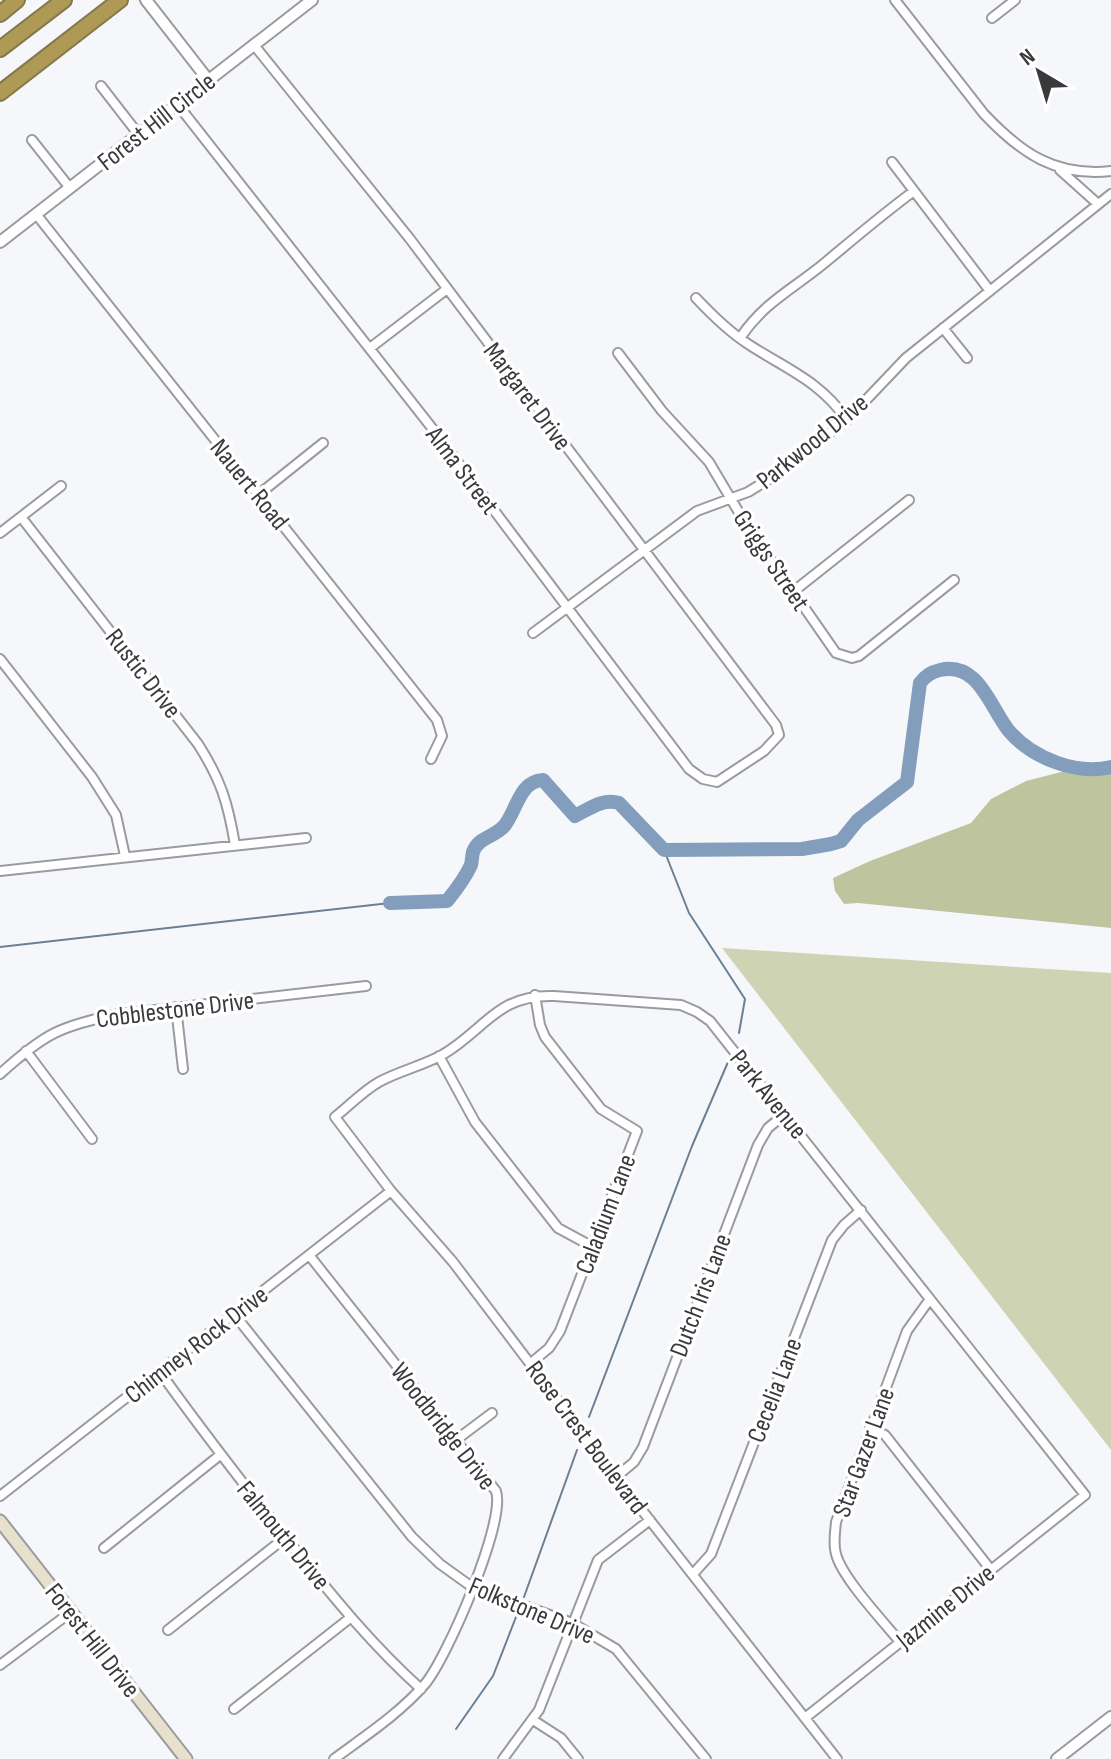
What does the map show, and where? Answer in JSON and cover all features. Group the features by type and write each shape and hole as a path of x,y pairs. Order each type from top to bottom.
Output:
{"highway":[{"path":"0,14 17,0"},
{"path":"0,49 64,0"},
{"path":"0,93 120,0"}],"main road":[{"name":"Forest Hill Drive","path":"0,1521 186,1759"}],"street":[{"path":"146,0 209,81"},
{"name":"Forest Hill Circle","path":"1,239 312,0"},
{"path":"895,0 1000,131 1030,154 1057,167 1074,171 1111,171"},
{"path":"992,18 1015,0"},
{"name":"Margaret Drive","path":"254,45 447,289 776,725 779,735 764,751"},
{"path":"101,86 139,135"},
{"name":"Alma Street","path":"178,105 370,348 697,776 717,782 764,751"},
{"path":"32,140 70,188"},
{"path":"892,162 990,291"},
{"path":"1057,167 1098,204"},
{"path":"740,338 752,320 784,291 826,262 914,191"},
{"name":"Parkwood Drive","path":"533,633 697,511 731,499 771,478 847,420 896,368 943,328 1111,194"},
{"name":"Nauert Road","path":"36,214 437,720 442,736 431,759"},
{"path":"370,348 447,289"},
{"path":"696,298 740,338 820,388 847,420"},
{"path":"943,328 967,358"},
{"name":"Griggs Street","path":"618,353 662,411 709,462 744,521 836,653 852,658 859,656 954,580"},
{"path":"258,495 323,443"},
{"path":"0,533 61,486"},
{"path":"794,591 909,500"},
{"name":"Rustic Drive","path":"21,517 198,744 218,775 229,809 235,845"},
{"path":"0,659 92,777 116,815 125,856"},
{"path":"0,871 306,838"},
{"name":"Cobblestone Drive","path":"0,1074 54,1031 89,1020 366,986"},
{"name":"Park Avenue","path":"335,1117 377,1083 439,1056 516,1000 535,995 681,1005 697,1012 710,1021 785,1114 1085,1495"},
{"name":"Caladium Lane","path":"531,1363 549,1348 560,1331 637,1131 601,1109 545,1037 535,995"},
{"path":"176,1007 183,1069"},
{"path":"26,1051 92,1139"},
{"path":"439,1056 475,1122 558,1228 593,1247"},
{"name":"Dutch Iris Lane","path":"616,1477 634,1462 643,1447 758,1145 768,1128 785,1114"},
{"name":"Rose Crest Boulevard","path":"335,1117 391,1191 453,1262 616,1477 837,1759"},
{"name":"Chimney Rock Drive","path":"0,1496 391,1191"},
{"name":"Cecelia Lane","path":"693,1574 711,1554 832,1240 861,1210"},
{"name":"Woodbridge Drive","path":"309,1255 499,1497 492,1533 445,1653 421,1689 334,1759"},
{"name":"Star Gazer Lane","path":"900,1642 845,1572 836,1555 836,1522 907,1331 930,1299"},
{"name":"Folkstone Drive","path":"234,1314 412,1537 440,1564 472,1587 572,1623 616,1649 706,1759"},
{"name":"Falmouth Drive","path":"160,1372 220,1455 350,1618 421,1689"},
{"path":"456,1440 492,1413"},
{"path":"870,1428 885,1435 991,1570"},
{"path":"104,1548 220,1455"},
{"name":"Jazmine Drive","path":"805,1718 1085,1495"},
{"path":"503,1759 533,1720 598,1560 650,1520"},
{"path":"168,1630 286,1537"},
{"path":"0,1665 71,1612"},
{"path":"234,1709 350,1618"},
{"path":"1057,1759 1111,1717"},
{"path":"533,1720 561,1738 578,1759"}],"green space":[{"path":"1111,769 1111,928 844,904 835,891 833,878 971,823 991,799 1026,781 1069,770 1099,773"},
{"path":"722,948 1111,973 1111,1450"}],"waterway":[{"path":"390,903 447,901 469,870 476,847 505,825 524,790 543,780 575,816 602,803 619,803 664,850 802,849 841,841 858,820 907,782 920,683 940,670 965,672 974,679 1009,731 1030,750 1070,767 1111,767"},
{"path":"664,850 689,913 745,999 739,1033"},
{"path":"0,947 390,903"},
{"path":"589,1417 692,1146 728,1062"},
{"path":"524,1597 577,1450"},
{"path":"456,1729 493,1676 516,1617"}]}
